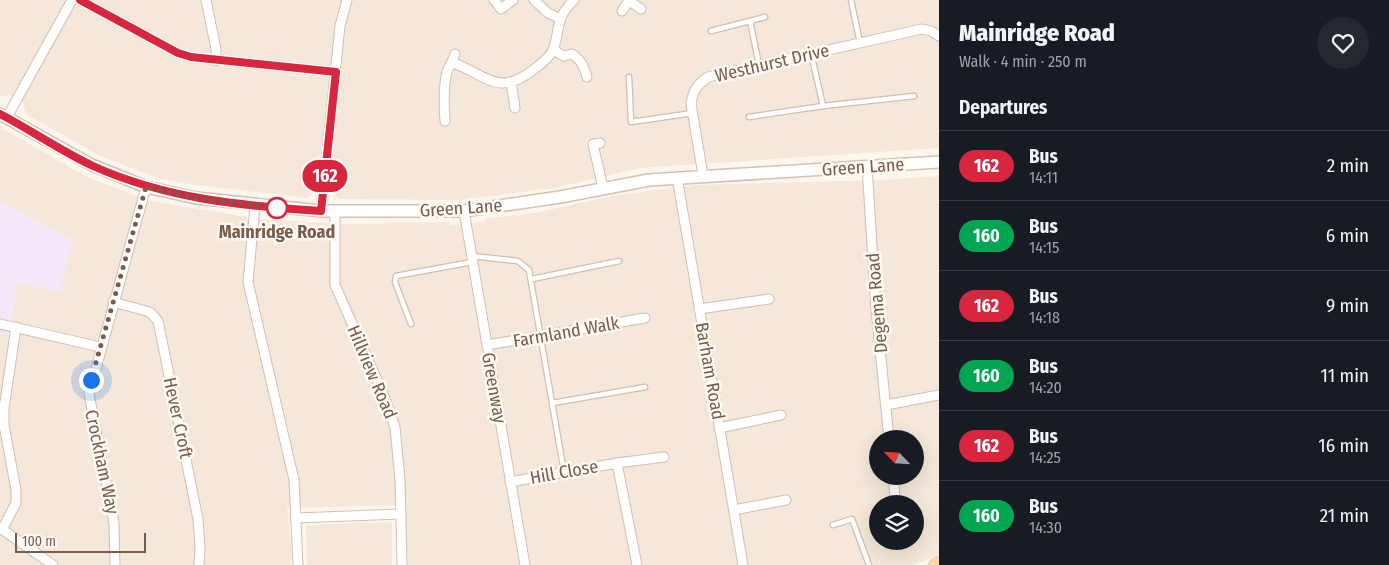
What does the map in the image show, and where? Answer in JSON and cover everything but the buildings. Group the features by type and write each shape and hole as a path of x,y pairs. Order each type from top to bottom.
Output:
{"main road":[{"name":"Green Lane","path":"3,115 92,165 146,187 196,198 255,206 335,212 464,211 677,177 939,162"}],"street":[{"path":"3,115 72,0"},
{"path":"80,0 178,53 216,61 336,72"},
{"path":"206,0 216,49 216,61"},
{"path":"321,211 342,13 347,0"},
{"path":"494,0 501,9 512,0"},
{"path":"534,0 548,12 560,18"},
{"path":"445,121 443,104 447,70 454,58 463,66 488,81 512,82 527,75 539,66 553,50 560,18 574,0"},
{"path":"622,11 629,0 641,9"},
{"name":"Westhurst Drive","path":"703,176 693,114 692,94 698,84 718,74 922,29 939,36"},
{"path":"553,50 564,56 572,54 578,58 584,66 587,77"},
{"path":"512,82 515,108"},
{"path":"594,144 603,188"},
{"name":"Degema Road","path":"867,166 876,309 889,430"},
{"name":"Barham Road","path":"677,177 743,565"},
{"name":"Crockham Way","path":"114,565 114,523 89,400 91,380 146,187"},
{"path":"255,206 248,282 294,480 298,565"},
{"name":"Greenway","path":"464,211 525,565"},
{"name":"Hillview Road","path":"335,212 335,285 393,419 397,442 402,565"},
{"path":"699,309 769,299"},
{"name":"Hever Croft","path":"114,302 145,310 154,316 158,322 198,519 199,565"},
{"name":"Farmland Walk","path":"487,345 645,318"},
{"path":"0,324 100,348"},
{"path":"16,327 4,408 4,424 16,490 16,503 1,529 53,565"},
{"path":"886,405 939,395"},
{"path":"719,428 781,415"},
{"name":"Hill Close","path":"510,482 664,457"},
{"name":"Hill Close","path":"617,464 638,565"},
{"path":"734,510 786,500"},
{"path":"296,518 400,514"}],"lane":[{"path":"850,0 860,43"},
{"path":"711,30 765,17"},
{"path":"750,21 759,65"},
{"path":"811,53 823,106"},
{"path":"629,77 631,122 693,114"},
{"path":"749,117 823,106 914,96"},
{"path":"411,324 395,282 396,276 472,259 522,263 529,270 532,279 564,472"},
{"path":"532,279 619,261"},
{"path":"553,403 645,387"},
{"path":"832,525 852,519 869,565"}],"shaded area":[{"path":"0,0 939,0 939,148 640,168 554,188 459,200 339,199 331,192 314,193 306,198 190,184 157,178 98,155 26,114 23,103 9,95 0,97"},
{"path":"0,127 87,177 150,201 261,219 343,224 449,222 449,225 485,222 485,219 539,212 613,196 694,185 882,180 939,176 939,555 912,565 408,565 405,505 287,508 292,555 290,565 0,565 0,333 9,335 17,282 73,241 0,202"},
{"path":"0,202 73,241 60,293 17,282 9,336 0,333"},
{"path":"392,523 392,565 307,565 306,525"}],"bus line":[{"name":"162","path":"0,114 92,165 146,187 196,198 255,206 321,211 336,72 191,57 178,53 80,0"}],"place":[{"name":"Mainridge Road","path":"277,208"}],"route":[{"path":"91,380 146,187 196,198 277,208"}]}
